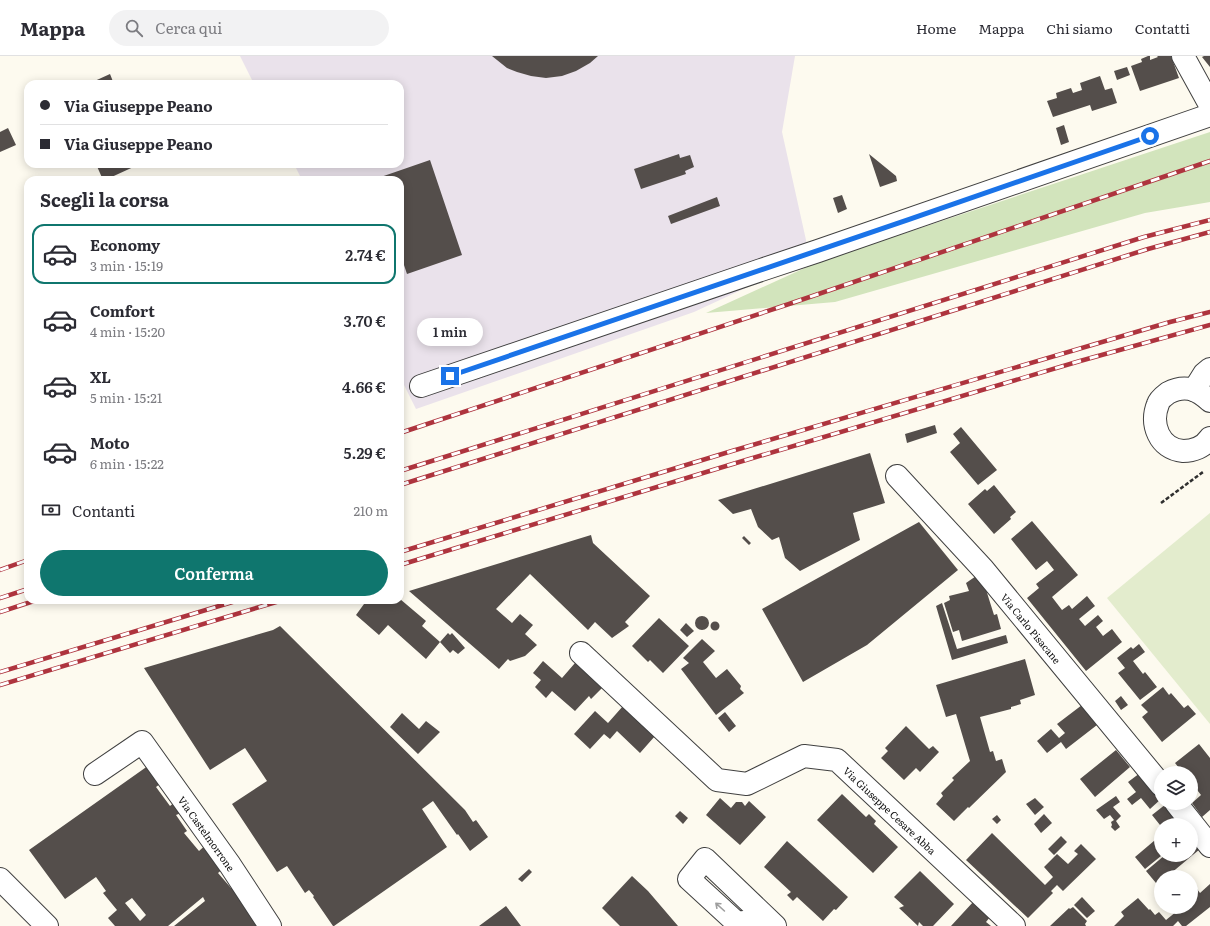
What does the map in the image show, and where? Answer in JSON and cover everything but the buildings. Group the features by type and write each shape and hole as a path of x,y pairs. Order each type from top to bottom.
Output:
{"street":[{"path":"1184,56 1210,105"},
{"path":"421,386 760,270 826,249 1210,115"},
{"path":"1210,369 1204,374 1205,396 1184,388 1174,390 1164,396 1158,404 1154,424 1157,434 1164,442 1172,448 1182,451 1192,450 1202,446 1210,438"},
{"name":"Via Carlo Pisacane","path":"896,476 983,569 1154,777"},
{"name":"Via Giuseppe Cesare Abba","path":"581,653 717,780 747,784 804,756 837,760 1014,926"},
{"name":"Via Castelmorrone","path":"95,774 142,742 230,865 270,926"},
{"path":"1182,810 1210,846"},
{"path":"0,879 47,926"}],"path":[{"path":"1161,502 1204,471"}],"shaded area":[{"path":"240,56 795,56 782,132 810,258 694,312 416,409 404,385 404,176 300,176 296,168 404,168 404,80 252,80"}],"green space":[{"path":"1210,132 1210,202 1145,213 835,302 706,313 818,262"},
{"path":"1210,513 1210,724 1107,598"}],"railway":[{"path":"404,432 789,304 1210,161"},
{"path":"404,470 1144,237 1210,220"},
{"path":"404,484 1148,249 1210,232"},
{"path":"404,551 732,451 1170,322 1210,312"},
{"path":"404,564 1080,361 1210,325"},
{"path":"0,570 24,561"},
{"path":"0,598 24,590"},
{"path":"0,612 25,604"},
{"path":"0,672 226,604"},
{"path":"0,685 270,604"}],"route":[{"path":"450,376 1150,136"}]}
